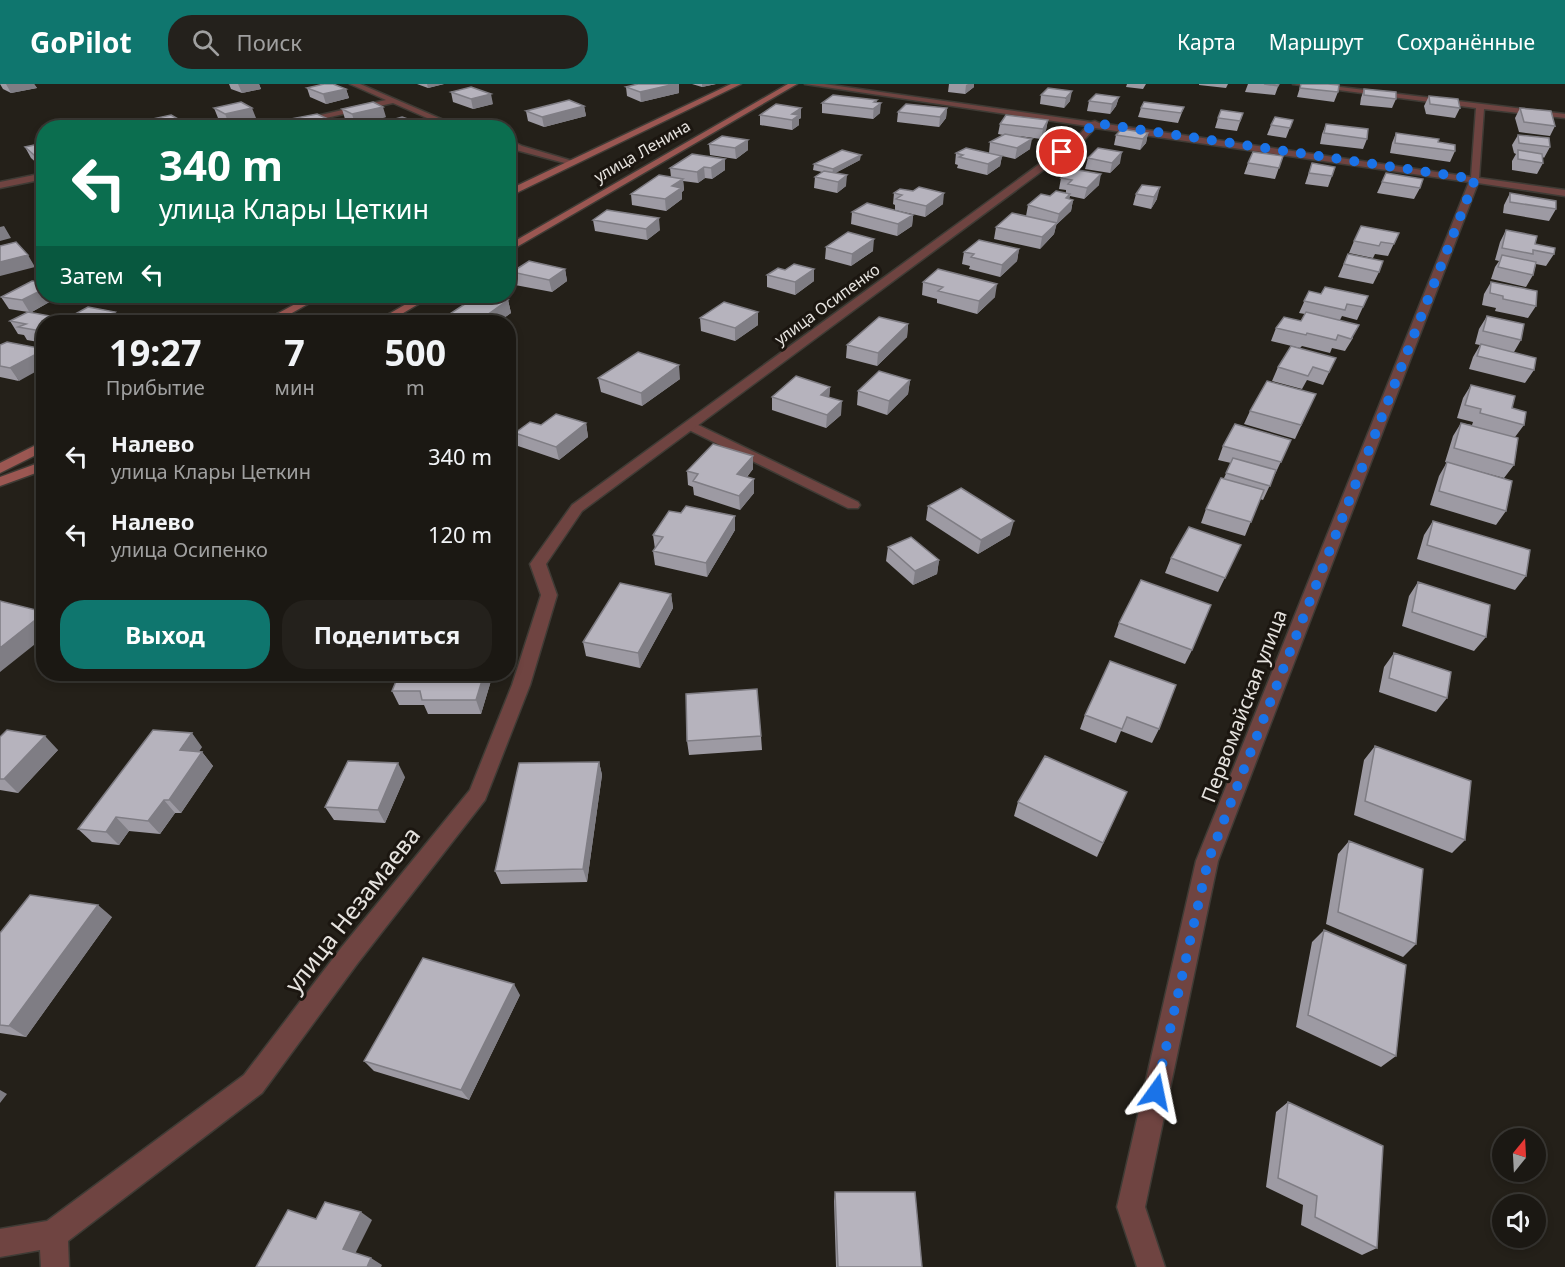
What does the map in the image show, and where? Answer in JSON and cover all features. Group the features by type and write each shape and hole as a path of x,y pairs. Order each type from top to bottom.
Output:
{"main road":[{"name":"улица Ленина","path":"516,190 737,84"},
{"name":"улица Ленина","path":"516,244 794,84"},
{"path":"281,315 304,303"},
{"path":"394,315 415,303"},
{"path":"0,469 36,449"},
{"path":"0,482 36,468"}],"street":[{"path":"354,84 439,120"},
{"path":"809,84 1095,123 1565,193"},
{"path":"1297,84 1565,116"},
{"path":"305,120 392,101"},
{"name":"Первомайская улица","path":"1151,1267 1131,1207 1208,861 1475,179 1480,106"},
{"name":"улица Осипенко","path":"577,508 1081,138 1095,123"},
{"path":"516,146 572,162"},
{"path":"0,185 36,178"},
{"path":"690,425 853,505"},
{"name":"улица Незамаева","path":"53,1234 253,1084 349,956 478,794 521,685 549,596 538,564 577,508"},
{"path":"0,1242 53,1234 55,1267"}],"building":[{"path":"333,84 346,89 323,94 307,88"},
{"path":"638,84 675,84 640,92 626,87"},
{"path":"1301,84 1339,85 1338,92 1300,88"},
{"path":"471,87 491,94 471,99 451,92"},
{"path":"1048,88 1072,91 1066,98 1041,95"},
{"path":"1364,89 1396,92 1396,99 1364,95"},
{"path":"1096,94 1119,97 1112,104 1089,101"},
{"path":"833,95 877,100 874,102 881,103 873,109 822,103"},
{"path":"1429,96 1458,99 1460,108 1430,104"},
{"path":"569,100 584,106 542,117 526,111"},
{"path":"241,102 252,108 225,114 214,108"},
{"path":"373,102 383,107 352,114 342,109"},
{"path":"1144,102 1184,107 1181,113 1141,108"},
{"path":"776,104 801,108 792,114 799,115 792,120 760,115"},
{"path":"906,104 947,108 940,117 898,112"},
{"path":"1520,108 1551,111 1555,126 1524,122"},
{"path":"1221,110 1243,113 1240,121 1218,118"},
{"path":"317,114 328,119 323,120 285,120"},
{"path":"171,115 180,120 148,120"},
{"path":"1006,115 1048,120 1043,129 1000,124"},
{"path":"402,117 410,120 392,120"},
{"path":"1275,117 1293,120 1290,128 1271,125"},
{"path":"1326,124 1368,129 1367,139 1324,133"},
{"path":"1122,129 1148,133 1143,139 1116,135"},
{"path":"1396,133 1439,139 1438,142 1455,145 1455,151 1395,143"},
{"path":"1005,134 1032,139 1017,148 990,142"},
{"path":"1518,135 1549,138 1550,147 1519,143"},
{"path":"722,136 748,140 735,148 709,144"},
{"path":"36,145 36,155 34,155 25,147"},
{"path":"966,148 1002,156 988,164 959,157 963,155 956,153"},
{"path":"1098,148 1122,152 1112,163 1088,158"},
{"path":"842,150 861,155 833,169 814,164"},
{"path":"1518,150 1542,154 1543,163 1518,159"},
{"path":"1253,152 1283,156 1279,168 1248,163"},
{"path":"692,154 725,159 711,168 704,167 697,172 670,168"},
{"path":"1312,163 1335,167 1332,176 1309,173"},
{"path":"1072,169 1101,174 1087,188 1068,184 1072,180 1061,178"},
{"path":"824,171 847,175 838,182 815,177"},
{"path":"1386,173 1423,179 1420,188 1382,182"},
{"path":"659,175 683,179 672,186 681,188 665,199 631,194"},
{"path":"1142,185 1160,187 1154,197 1136,194"},
{"path":"919,187 944,193 926,206 896,199 902,195 894,193 900,189 913,191"},
{"path":"1056,191 1070,194 1066,198 1073,200 1059,214 1028,205 1041,194 1050,196"},
{"path":"1510,193 1556,201 1556,209 1510,202"},
{"path":"867,203 913,215 898,224 852,212"},
{"path":"607,210 659,218 646,229 593,220"},
{"path":"1012,213 1057,223 1042,237 996,227"},
{"path":"1361,226 1399,233 1394,244 1381,242 1379,246 1354,241"},
{"path":"1506,230 1537,236 1535,244 1555,248 1554,254 1533,250 1533,254 1502,248"},
{"path":"848,232 874,239 852,254 826,247"},
{"path":"979,240 1019,249 1002,265 971,257 974,254 964,252"},
{"path":"16,242 28,255 0,262 0,246"},
{"path":"1348,254 1383,261 1379,272 1344,264"},
{"path":"1502,255 1536,262 1533,275 1498,267"},
{"path":"529,261 565,269 549,280 516,273 516,269"},
{"path":"794,264 814,269 795,282 767,275 778,268 785,270"},
{"path":"938,269 997,284 979,301 938,291 943,287 923,282"},
{"path":"32,281 36,282 36,293 22,300 1,297"},
{"path":"1491,282 1537,291 1536,306 1503,299 1503,296 1490,293"},
{"path":"1325,287 1368,296 1363,307 1347,304 1345,310 1304,301 1309,291 1321,294"},
{"path":"724,302 758,312 735,328 700,318"},
{"path":"466,303 504,303 487,315 448,315"},
{"path":"88,307 115,312 109,315 73,315"},
{"path":"28,312 44,315 36,315 36,330 18,327 26,324 10,321"},
{"path":"1306,312 1359,325 1351,339 1338,335 1336,340 1276,328 1284,317 1301,321"},
{"path":"1487,316 1524,324 1521,340 1483,331"},
{"path":"879,317 908,324 878,353 847,345"},
{"path":"7,342 36,347 36,354 10,368 0,366 0,345"},
{"path":"1481,344 1536,358 1534,370 1477,356"},
{"path":"1291,346 1336,358 1329,372 1313,367 1308,376 1278,367"},
{"path":"638,352 679,365 641,393 598,378"},
{"path":"879,371 910,380 889,401 858,391"},
{"path":"796,376 830,387 821,395 842,401 827,415 772,397"},
{"path":"1267,381 1316,394 1301,425 1250,411"},
{"path":"1471,385 1515,396 1512,408 1526,412 1524,425 1480,413 1481,409 1465,405"},
{"path":"556,414 586,423 556,447 516,433 530,422 541,425"},
{"path":"1461,423 1518,438 1514,465 1454,448"},
{"path":"1235,424 1291,440 1281,462 1223,446"},
{"path":"713,444 753,456 737,474 754,479 739,496 693,481 698,474 687,471"},
{"path":"1233,458 1276,470 1270,486 1226,473"},
{"path":"1447,462 1512,481 1506,511 1439,491"},
{"path":"1221,478 1264,490 1251,522 1206,509"},
{"path":"961,488 1014,521 981,540 928,506"},
{"path":"686,506 735,516 706,563 653,551 663,537 653,535 669,511 681,513"},
{"path":"1433,521 1530,550 1526,576 1427,545"},
{"path":"1189,527 1241,545 1225,578 1171,558"},
{"path":"911,537 939,560 915,571 888,547"},
{"path":"1141,580 1211,605 1192,650 1119,623"},
{"path":"1418,582 1490,605 1486,637 1412,612"},
{"path":"620,583 671,594 638,653 583,642"},
{"path":"0,601 36,610 36,619 0,648"},
{"path":"1394,653 1451,672 1447,698 1389,678"},
{"path":"1110,661 1176,685 1159,729 1127,717 1122,729 1085,715"},
{"path":"396,681 482,681 476,700 422,700 420,691 392,691"},
{"path":"757,689 761,736 687,741 686,694"},
{"path":"7,730 45,736 4,779 0,779 0,737"},
{"path":"153,730 192,733 180,750 202,752 169,800 164,800 148,821 116,817 106,832 78,829"},
{"path":"1375,746 1471,781 1465,840 1365,801"},
{"path":"1045,756 1127,792 1103,843 1018,802"},
{"path":"348,761 398,763 378,810 325,807"},
{"path":"599,762 583,869 495,871 519,763"},
{"path":"1349,841 1423,869 1416,944 1338,912"},
{"path":"30,895 98,905 9,1026 0,1025 0,933"},
{"path":"1324,930 1406,965 1396,1056 1308,1015"},
{"path":"423,958 514,984 461,1090 364,1061"},
{"path":"1288,1102 1383,1146 1377,1248 1315,1217 1317,1196 1278,1178"},
{"path":"835,1192 915,1192 922,1267 838,1267"},
{"path":"325,1202 361,1212 343,1249 371,1258 367,1267 256,1267 288,1210 316,1219"}],"route":[{"path":"1062,152 1081,138 1095,123 1475,179 1208,861 1156,1092"}]}
